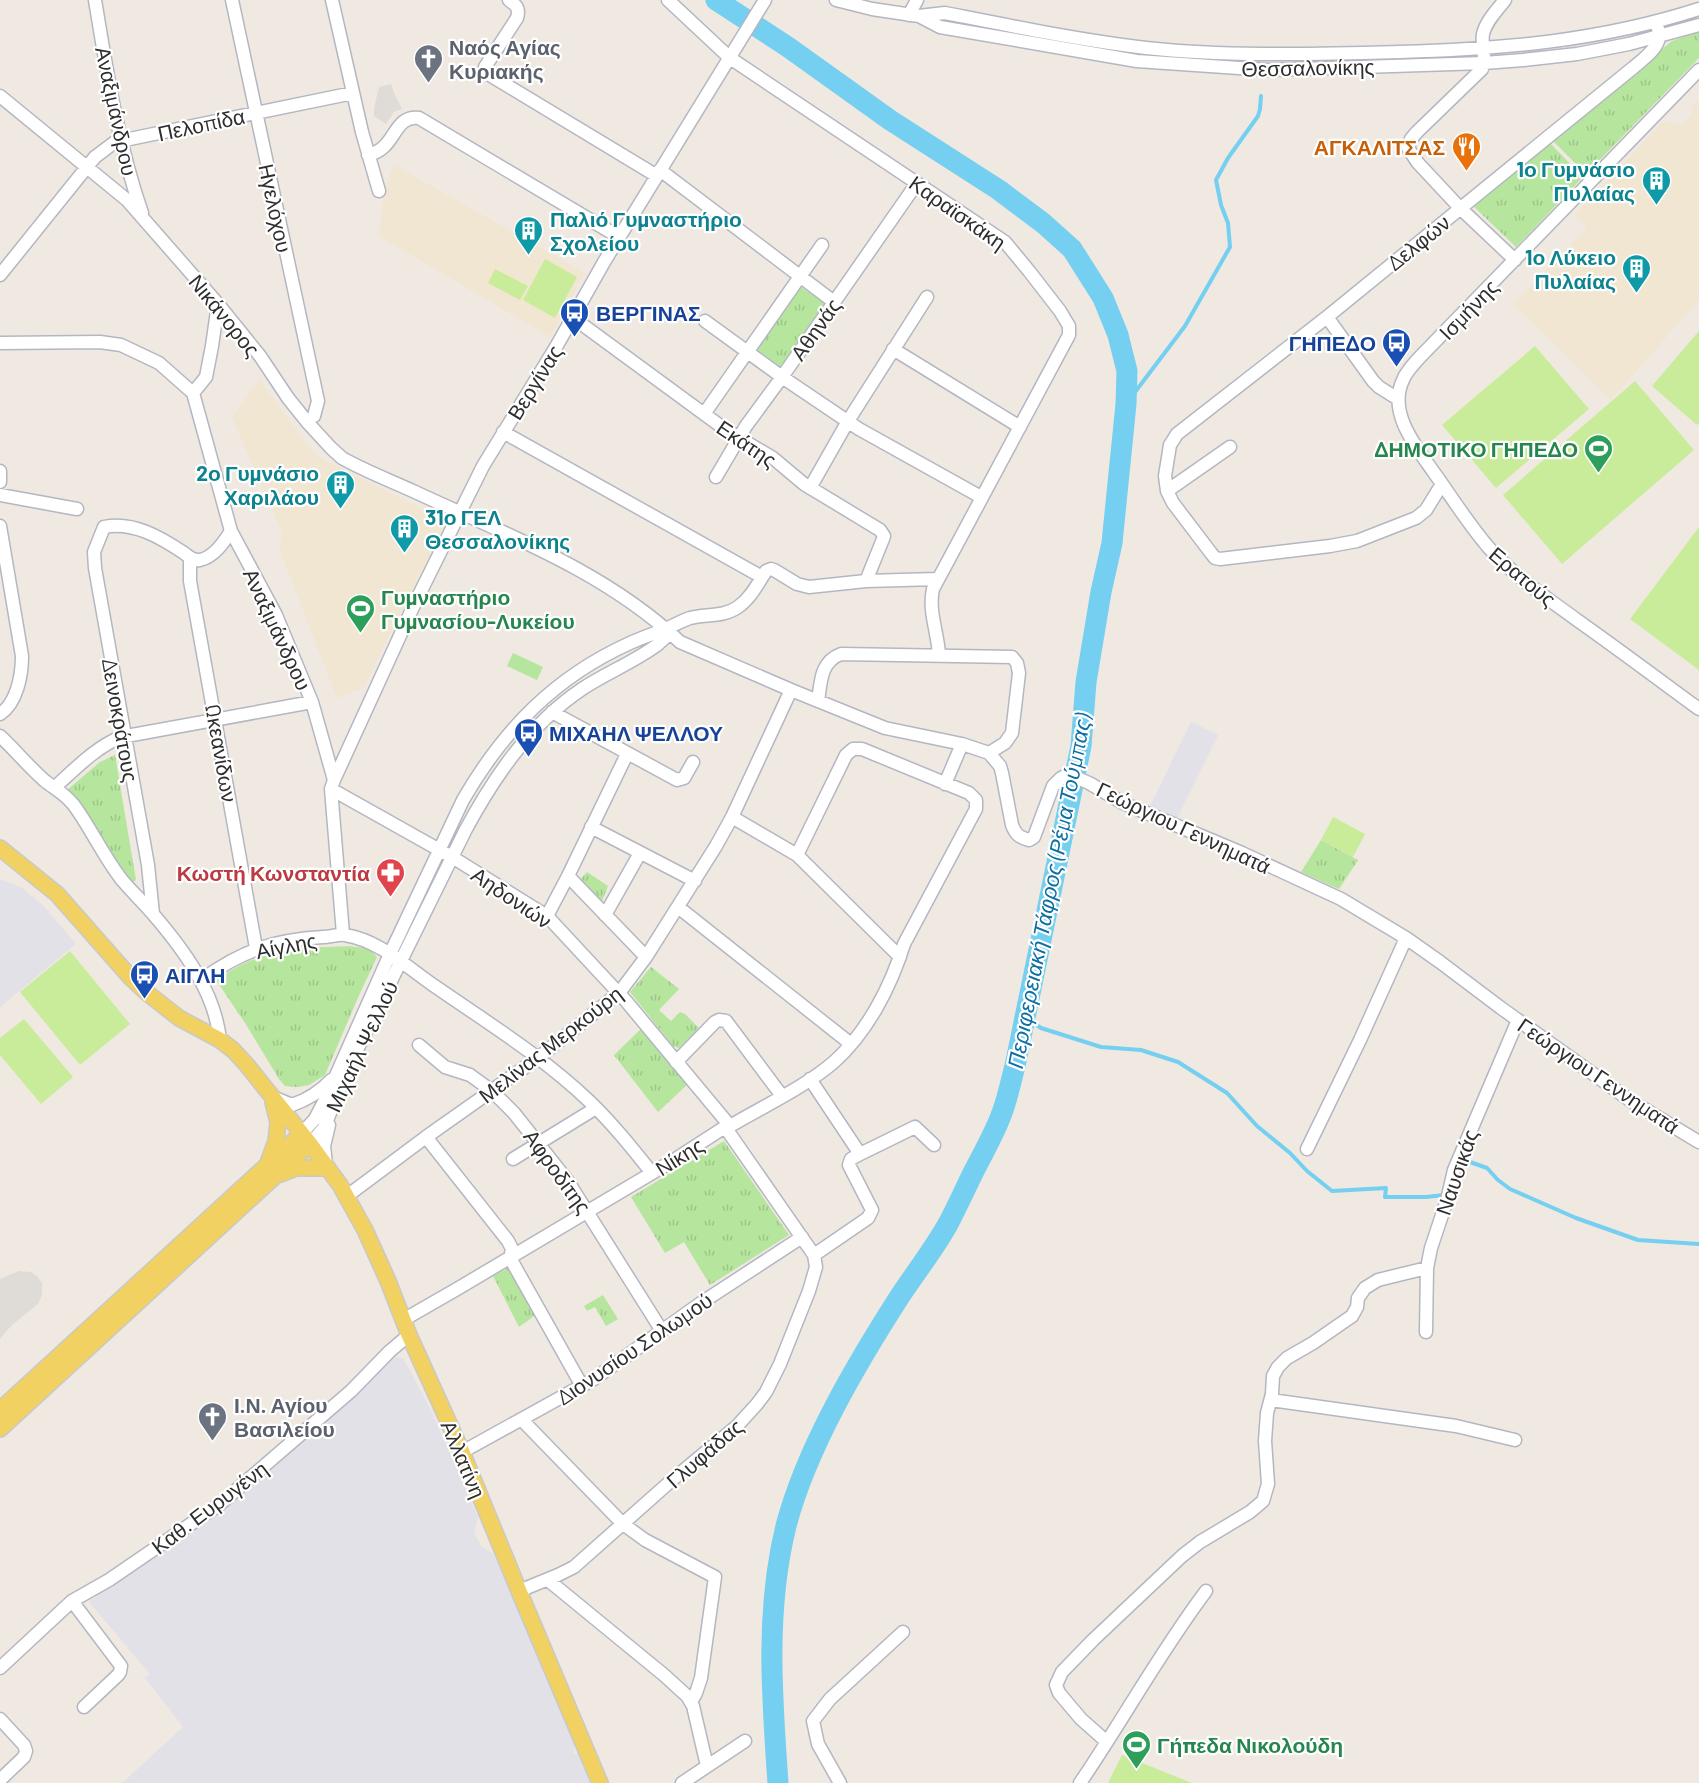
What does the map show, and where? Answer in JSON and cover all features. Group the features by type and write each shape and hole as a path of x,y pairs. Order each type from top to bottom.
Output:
{"main road":[{"name":"Αλλατίνη","path":"0,848 6,858 42,880 57,894 146,992 179,1018 220,1040 233,1050 306,1139 347,1196 462,1452 600,1783"},
{"path":"271,1096 278,1122 271,1171 327,1167"},
{"name":"Μιχαήλ Ψελλού","path":"0,1410 306,1139"},
{"name":"Μιχαήλ Ψελλού","path":"0,1429 271,1171"}],"street":[{"name":"Αναξιμάνδρου","path":"95,0 106,70 121,141 129,174 145,219"},
{"name":"Ηγελόχου","path":"232,0 318,401 314,416"},
{"path":"332,0 368,155 379,191"},
{"path":"508,0 519,10 517,18 485,67 485,72 659,173 834,302"},
{"name":"Καραϊσκάκη","path":"668,0 730,58 1008,246 1060,311 1069,326 1069,335 933,589 931,602 939,655"},
{"name":"Βεργίνας","path":"333,785 414,605 475,480 556,347 619,237 765,0"},
{"name":"Θεσσαλονίκης","path":"836,0 914,16 940,27 1118,59 1268,70 1484,63 1577,54 1659,37 1699,25"},
{"path":"914,16 917,0"},
{"path":"1504,0 1484,31 1484,63 1478,74 1410,139 1408,148 1412,156 1460,208 1515,260"},
{"name":"Θεσσαλονίκης","path":"914,16 945,13 1147,48 1271,55 1484,49 1580,38 1625,30 1699,9"},
{"path":"1656,22 1659,37"},
{"name":"Δελφών","path":"1167,491 1165,476 1168,456 1171,442 1177,434 1327,317 1634,68 1649,53 1659,37"},
{"path":"1144,62 1147,48"},
{"path":"1359,53 1359,67"},
{"name":"Ισμήνης","path":"1398,399 1401,383 1409,370 1699,70"},
{"name":"Πελοπίδα","path":"1,271 106,148 121,141 353,93"},
{"name":"Νικάνορος","path":"0,96 128,200 218,304 260,356 301,415 334,452 352,463 460,513"},
{"path":"368,155 381,150 405,120 411,117 419,118 619,237"},
{"name":"Αθηνάς","path":"716,477 746,426 917,183"},
{"path":"704,414 822,245"},
{"path":"810,488 848,422 927,297"},
{"path":"0,343 100,342 121,345 165,368 193,393 206,376 218,304"},
{"name":"Εκάτης","path":"573,317 704,414 773,458 810,488 882,532 883,539 866,581"},
{"path":"1327,317 1373,381 1398,399"},
{"path":"705,321 848,422 981,497"},
{"path":"893,349 1020,427"},
{"name":"Αναξιμάνδρου","path":"193,393 231,531 276,615 312,702 333,785 343,934"},
{"name":"Ερατούς","path":"1398,399 1399,412 1406,427 1460,511 1484,542 1521,578 1699,709"},
{"path":"503,432 762,577 766,571 771,569 807,587 866,581 937,579"},
{"path":"1230,447 1167,491 1173,503 1215,558 1224,559 1341,545 1357,541 1421,515 1442,484"},
{"path":"0,471 0,482"},
{"path":"0,495 76,509"},
{"path":"460,513 552,555 630,600 680,642 791,690 818,701 885,728 962,744 989,753 1005,743 1012,733 1019,674 1017,663 1012,657 845,653 837,655 823,669 818,701"},
{"name":"Δεινοκράτους","path":"153,914 150,877 124,737 94,552 104,527 117,524 156,536 190,558"},
{"path":"0,526 22,656 16,689 8,706 0,714"},
{"path":"190,558 198,561 208,557 222,545 231,531"},
{"name":"Ωκεανίδων","path":"190,558 190,581 256,948"},
{"name":"Μιχαήλ Ψελλού","path":"306,1139 439,849 477,776 502,741 557,686 591,662 687,619 731,611 749,598 762,577"},
{"name":"Μιχαήλ Ψελλού","path":"306,1139 324,1128 360,1041 473,816 501,772 528,737 552,712 584,687 657,645 666,636 666,629"},
{"name":"Μελίνας Μερκούρη","path":"347,1196 538,1058 619,993 695,881 732,817 791,690"},
{"path":"55,787 96,752 114,740 312,702"},
{"path":"552,712 679,781 686,775 693,762"},
{"path":"0,736 45,781 62,792 74,806 116,871 183,952 209,994 216,1014 220,1040"},
{"path":"798,855 846,755 853,749 862,749 945,784 962,744"},
{"name":"Γεώργιου Γεννηματά","path":"989,753 1000,766 1012,825 1020,838 1029,840 1034,837 1053,786 1061,778 1067,775 1073,776 1089,783 1123,803 1242,853 1341,899 1406,938 1631,1101 1699,1142"},
{"path":"547,916 627,754"},
{"name":"Νίκης","path":"403,1320 782,1096 834,1061 851,1044 877,1007 904,944 977,806 972,794 945,784"},
{"name":"Αηδονιών","path":"333,785 547,916 619,993 676,1062 727,1127 814,1256"},
{"path":"732,817 798,855 900,957"},
{"path":"591,827 695,881"},
{"path":"605,915 640,853"},
{"path":"568,876 645,957"},
{"path":"678,907 851,1044"},
{"path":"343,934 361,939 390,954 538,1058 596,1108 652,1173"},
{"name":"Αίγλης","path":"201,980 226,963 256,948 294,940 343,934"},
{"path":"1307,1149 1406,938"},
{"path":"676,1062 718,1020 726,1021 782,1096"},
{"name":"Ναυσικάς","path":"1426,1332 1427,1268 1454,1170 1518,1020"},
{"name":"Αφροδίτης","path":"419,1045 445,1067 470,1075 492,1091 503,1100 540,1143 588,1212 662,1331"},
{"path":"271,1096 292,1105 307,1100 321,1090 338,1072"},
{"path":"810,1079 860,1154"},
{"path":"513,1159 596,1108"},
{"path":"327,1167 324,1146 330,1113"},
{"path":"814,1256 872,1213 849,1165 851,1159 915,1127 934,1144"},
{"path":"426,1137 508,1240 512,1249 510,1258 582,1386"},
{"name":"Διονυσίου Σολωμού","path":"462,1452 582,1386 736,1279 802,1237"},
{"name":"Γλυφάδας","path":"519,1591 574,1567 737,1426 766,1392 780,1364 809,1291 816,1267 814,1256"},
{"path":"1107,1742 1063,1700 1056,1685 1062,1672 1182,1556 1263,1501 1268,1484 1265,1442 1267,1413 1271,1400 1273,1376 1278,1367 1287,1358 1352,1316 1357,1307 1358,1298 1365,1288 1385,1278 1427,1268"},
{"name":"Καθ. Ευρυγένη","path":"0,1668 72,1601 110,1580 220,1504 351,1391 408,1335"},
{"path":"1271,1400 1456,1426 1515,1440"},
{"path":"522,1420 623,1524 645,1540 715,1577 700,1678 691,1702"},
{"path":"548,1580 664,1675 691,1702 707,1766"},
{"path":"1080,1783 1180,1626 1206,1592"},
{"path":"72,1601 121,1666 118,1675 84,1707"},
{"path":"840,1783 818,1744 813,1721 830,1699 903,1632"},
{"path":"0,1719 26,1747 26,1754 0,1780"},
{"path":"682,1783 745,1741"},
{"path":"0,1760 10,1770"}],"shaded area":[{"path":"391,84 402,109 394,112 386,124 374,116 374,108 379,87"},
{"path":"1699,99 1699,300 1611,400 1513,304 1587,228 1574,215 1663,122 1683,124 1691,116 1692,106"},
{"path":"394,165 585,273 550,337 379,236 385,187"},
{"path":"259,380 316,456 447,521 363,688 337,698 280,550 282,532 232,417"},
{"path":"1191,722 1218,735 1177,819 1149,808"},
{"path":"0,879 21,887 44,906 76,944 0,1007"},
{"path":"19,1271 31,1272 37,1276 42,1283 42,1295 38,1304 12,1325 0,1339 0,1279"},
{"path":"395,1357 403,1358 430,1408 478,1517 474,1533 482,1547 494,1554 575,1744 574,1754 580,1754 592,1783 122,1783 183,1727 145,1678 150,1674 89,1602 215,1514"}],"green space":[{"path":"1699,31 1699,58 1586,174 1551,139 1672,41"},
{"path":"1548,141 1583,177 1516,247 1471,204"},
{"path":"545,259 577,277 555,318 523,300"},
{"path":"495,269 528,286 520,300 488,283"},
{"path":"798,285 826,304 779,371 751,352"},
{"path":"1699,331 1699,423 1697,425 1652,386"},
{"name":"ΔΗΜΟΤΙΚΟ ΓΗΠΕΔΟ","path":"1535,346 1589,409 1496,488 1442,425"},
{"name":"ΔΗΜΟΤΙΚΟ ΓΗΠΕΔΟ","path":"1635,381 1694,450 1562,564 1503,495"},
{"path":"1699,527 1699,670 1630,619"},
{"path":"513,653 543,667 537,680 507,666"},
{"path":"115,755 136,880 131,883 67,790 100,762"},
{"path":"1333,817 1365,834 1353,857 1321,840"},
{"path":"1321,840 1358,860 1339,889 1301,872"},
{"path":"587,872 608,886 600,906 578,882"},
{"path":"321,947 359,947 372,952 377,957 325,1075 309,1085 285,1086 216,980 242,964 266,955"},
{"path":"70,951 130,1024 80,1065 20,992"},
{"path":"651,967 679,989 659,1010 671,1021 680,1012 685,1014 699,1028 679,1048 673,1046 630,992"},
{"path":"24,1019 73,1077 41,1104 0,1055 0,1038"},
{"path":"643,1027 688,1084 658,1112 614,1055"},
{"path":"724,1141 789,1235 710,1285 684,1242 665,1253 631,1197"},
{"path":"512,1266 541,1311 519,1327 493,1276"},
{"path":"603,1295 618,1319 606,1326 595,1307 587,1311 584,1306"},
{"name":"Γήπεδα Νικολούδη","path":"1122,1755 1192,1783 1108,1783"}],"waterway":[{"name":"Περιφερειακή Τάφρος (Ρέμα Τούμπας)","path":"716,0 788,47 890,120 999,190 1043,223 1072,249 1103,298 1118,335 1127,371 1126,404 1112,543 1101,592 1086,682 1081,746 1015,1066 997,1126 951,1218 850,1378 806,1467 795,1497 779,1558 773,1622 772,1686 778,1783"},
{"path":"1126,404 1185,326 1230,247 1228,223 1221,205 1216,180 1228,158 1258,116 1261,96"},
{"path":"1026,1018 1041,1028 1101,1047 1141,1050 1178,1062 1227,1093 1257,1126 1332,1191 1386,1188 1385,1197 1426,1197 1445,1193"},
{"path":"1460,1169 1470,1162 1487,1168 1510,1189 1576,1218 1638,1240 1699,1244"}],"place":[{"name":"Ναός Αγίας Κυριακής","path":"428,84"},
{"name":"ΑΓΚΑΛΙΤΣΑΣ","path":"1466,172"},
{"name":"1ο Γυμνάσιο Πυλαίας","path":"1656,206"},
{"name":"Παλιό Γυμναστήριο Σχολείου","path":"529,256"},
{"name":"1ο Λύκειο Πυλαίας","path":"1637,294"},
{"name":"ΒΕΡΓΙΝΑΣ","path":"575,338"},
{"name":"ΓΗΠΕΔΟ","path":"1397,368"},
{"name":"ΔΗΜΟΤΙΚΟ ΓΗΠΕΔΟ","path":"1599,474"},
{"name":"2ο Γυμνάσιο Χαριλάου","path":"340,510"},
{"name":"31ο ΓΕΛ Θεσσαλονίκης","path":"404,554"},
{"name":"Γυμναστήριο Γυμνασίου-Λυκείου","path":"360,634"},
{"name":"ΜΙΧΑΗΛ ΨΕΛΛΟΥ","path":"528,758"},
{"name":"Κωστή Κωνσταντία","path":"391,898"},
{"name":"ΑΙΓΛΗ","path":"144,1000"},
{"name":"Ι.Ν. Αγίου Βασιλείου","path":"213,1442"},
{"name":"Γήπεδα Νικολούδη","path":"1136,1770"}]}
